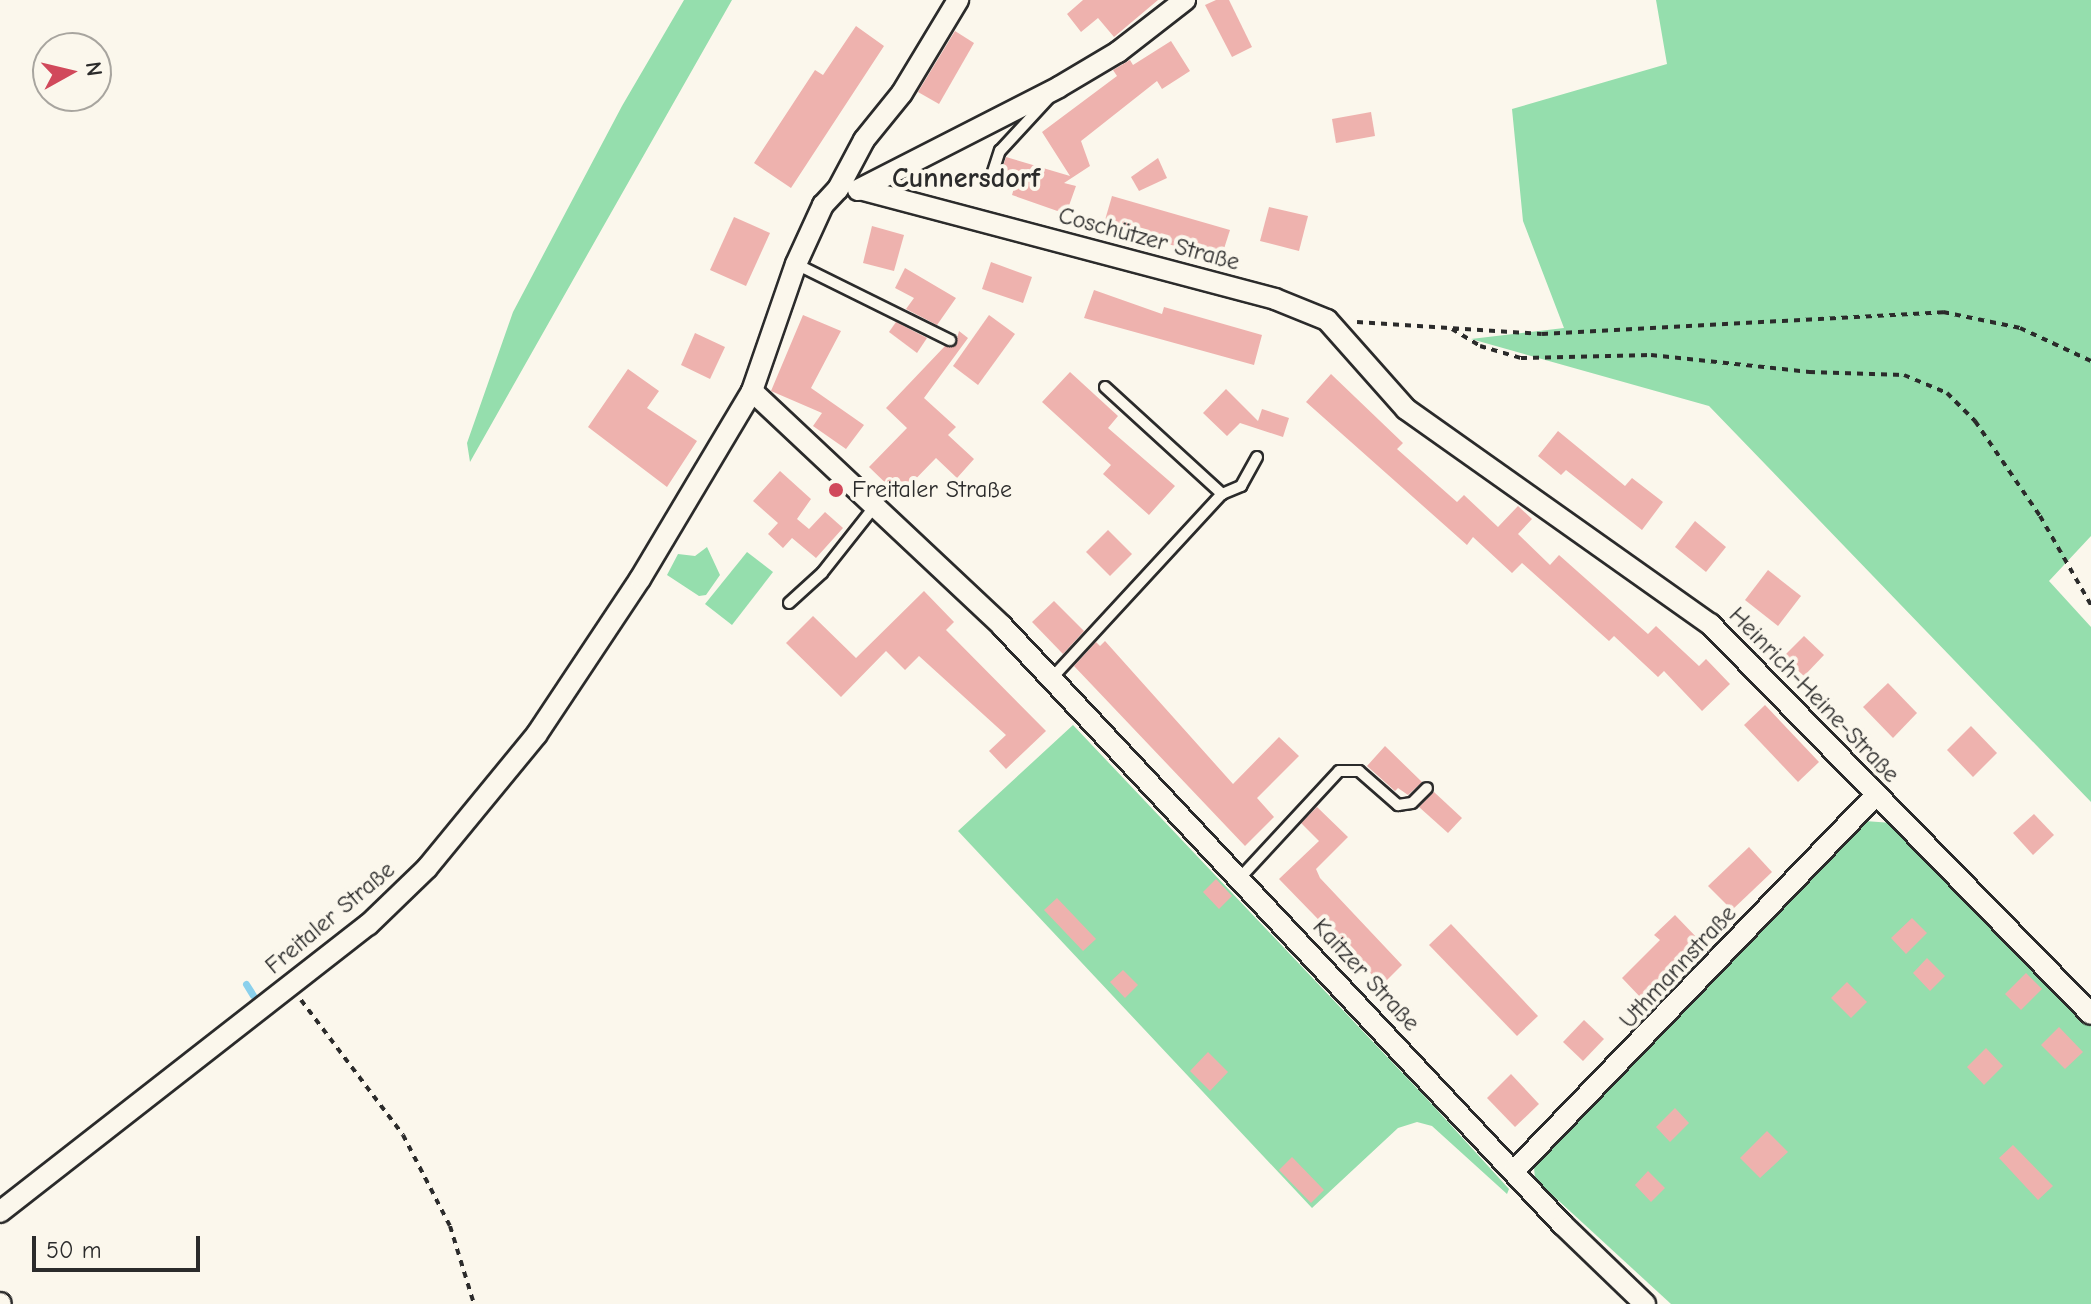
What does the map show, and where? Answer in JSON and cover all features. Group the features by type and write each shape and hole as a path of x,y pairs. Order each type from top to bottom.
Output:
{"street":[{"name":"Freitaler Straße","path":"0,1212 368,925 427,868 537,734 640,579 752,391 796,264 823,205 838,189 848,165 902,93 958,0"},
{"path":"838,189 863,190 1059,87 1118,52 1185,0"},
{"name":"Coschützer Straße","path":"863,190 1275,299 1327,320"},
{"name":"Heinrich-Heine-Straße","path":"1327,320 1406,409 1710,624 2091,1014"},
{"name":"Kaitzer Straße","path":"752,391 875,506 1051,679 1514,1171 1645,1304"},
{"name":"Uthmannstraße","path":"1514,1171 1876,795"}],"lane":[{"path":"990,181 1000,151 1059,87"},
{"path":"796,264 950,340"},
{"path":"1105,387 1222,494"},
{"path":"1051,679 1222,494 1241,486 1257,457"},
{"path":"789,603 832,561 875,506"},
{"path":"1239,879 1339,771 1359,771 1398,805 1412,803 1427,788"}],"path":[{"path":"1327,320 1542,334 1666,331 1943,312 2020,328 2091,361"},
{"path":"1450,328 1480,346 1521,358 1651,355 1809,372 1904,375 1947,393 1975,421 2024,492 2091,605"},
{"path":"290,987 322,1021 403,1135 450,1226 474,1304"}],"green space":[{"path":"684,0 732,0 470,462 467,443 513,312 622,106"},
{"path":"1656,0 2091,0 2091,536 2049,581 2091,627 2091,802 1709,406 1471,339 1564,328 1523,221 1512,109 1667,64"},
{"path":"707,547 720,575 706,595 699,596 667,575 678,554 695,556"},
{"path":"747,552 773,572 732,625 705,604"},
{"path":"1073,725 1428,1100 1509,1189 1507,1194 1432,1126 1417,1122 1398,1128 1312,1208 958,831"},
{"path":"1865,821 1892,823 2091,1024 2091,1304 1671,1304 1535,1179 1534,1167"}],"building":[{"path":"1083,0 1158,0 1114,37 1098,18 1081,32 1067,14"},
{"path":"1216,0 1229,0 1252,47 1232,57 1205,5"},
{"path":"856,26 884,46 791,188 754,163 815,70 823,75"},
{"path":"955,31 974,43 939,104 918,92"},
{"path":"1171,41 1190,71 1162,89 1157,81 1081,141 1090,166 1064,183 1076,186 1066,214 1012,195 1014,188 998,182 1006,157 1070,176 1042,132 1117,76 1113,70 1130,60 1133,65"},
{"path":"1371,112 1375,136 1336,143 1332,119"},
{"path":"1158,158 1167,178 1139,191 1131,177"},
{"path":"1112,196 1230,230 1221,258 1103,227"},
{"path":"1269,207 1308,216 1299,251 1260,241"},
{"path":"734,217 770,233 746,286 710,270"},
{"path":"872,226 904,235 894,271 863,263"},
{"path":"991,262 1032,277 1023,303 982,289"},
{"path":"905,268 956,298 937,325 906,309 914,298 895,288"},
{"path":"1094,290 1162,314 1164,307 1262,335 1254,365 1084,318"},
{"path":"803,315 841,331 811,388 864,425 846,449 813,426 822,413 771,391"},
{"path":"989,315 1015,334 978,385 953,366"},
{"path":"896,322 927,338 917,353 889,332"},
{"path":"959,331 968,338 924,398 956,427 948,435 974,459 957,478 936,458 899,496 869,467 907,428 886,408 945,346 955,346"},
{"path":"695,333 725,347 710,379 681,365"},
{"path":"628,369 659,391 647,408 697,441 667,487 588,427"},
{"path":"1070,372 1118,416 1108,428 1175,486 1149,515 1103,474 1111,465 1042,402"},
{"path":"1331,374 1403,443 1397,449 1457,502 1464,495 1498,527 1518,506 1532,519 1518,534 1550,565 1559,555 1648,634 1656,626 1699,666 1706,659 1730,684 1702,711 1664,671 1658,677 1614,636 1609,641 1522,563 1512,573 1473,537 1467,545 1306,402"},
{"path":"1226,389 1258,421 1262,409 1289,418 1283,437 1240,423 1227,436 1203,413"},
{"path":"1558,431 1625,486 1632,478 1663,502 1642,530 1566,470 1561,475 1538,456"},
{"path":"780,471 811,499 797,519 809,529 825,512 843,528 816,558 792,538 783,548 768,534 778,523 753,501"},
{"path":"1695,521 1726,547 1706,572 1675,547"},
{"path":"1108,530 1132,554 1110,576 1086,552"},
{"path":"1768,570 1801,596 1778,626 1745,600"},
{"path":"924,591 954,622 946,630 1046,731 1006,769 989,751 1006,735 919,656 905,670 886,651 841,697 786,643 813,616 856,658"},
{"path":"1054,601 1084,631 1063,654 1032,622"},
{"path":"1804,636 1824,655 1804,676 1783,657"},
{"path":"1105,641 1233,784 1279,737 1299,756 1257,798 1274,817 1245,846 1074,666 1096,642 1100,646"},
{"path":"1888,683 1917,713 1893,738 1863,707"},
{"path":"1765,705 1819,762 1798,782 1744,725"},
{"path":"1971,726 1997,753 1973,777 1947,750"},
{"path":"1385,746 1422,782 1408,795 1398,788 1395,791 1367,766"},
{"path":"1434,792 1462,818 1448,833 1419,807"},
{"path":"1317,807 1348,837 1316,869 1320,878 1402,965 1382,985 1279,879 1319,841 1301,823"},
{"path":"2034,814 2054,835 2033,855 2013,833"},
{"path":"1749,847 1772,872 1732,910 1708,886"},
{"path":"1216,879 1232,896 1219,909 1203,892"},
{"path":"1057,898 1096,939 1083,951 1044,910"},
{"path":"1675,915 1700,941 1643,1000 1622,978 1660,940 1654,935"},
{"path":"1912,918 1927,933 1906,954 1891,938"},
{"path":"1451,924 1538,1016 1517,1036 1429,945"},
{"path":"1927,958 1945,976 1930,991 1913,973"},
{"path":"1123,970 1138,985 1125,998 1110,982"},
{"path":"2026,973 2042,989 2021,1010 2005,994"},
{"path":"1847,982 1867,1002 1851,1018 1831,998"},
{"path":"1584,1020 1604,1039 1583,1061 1563,1042"},
{"path":"2059,1027 2083,1052 2065,1069 2041,1045"},
{"path":"1986,1048 2003,1066 1984,1085 1967,1067"},
{"path":"1208,1052 1228,1072 1210,1091 1190,1071"},
{"path":"1511,1074 1539,1104 1515,1127 1487,1098"},
{"path":"1675,1108 1689,1123 1670,1142 1656,1127"},
{"path":"1767,1131 1788,1152 1760,1178 1740,1158"},
{"path":"2013,1145 2053,1186 2038,1200 1999,1158"},
{"path":"1292,1157 1324,1190 1311,1203 1279,1170"},
{"path":"1648,1171 1665,1188 1651,1202 1635,1185"}],"waterway":[{"path":"246,984 253,995"}],"place":[{"name":"Freitaler Straße","path":"836,490"}],"district":[{"name":"Cunnersdorf","path":"966,178"}]}
